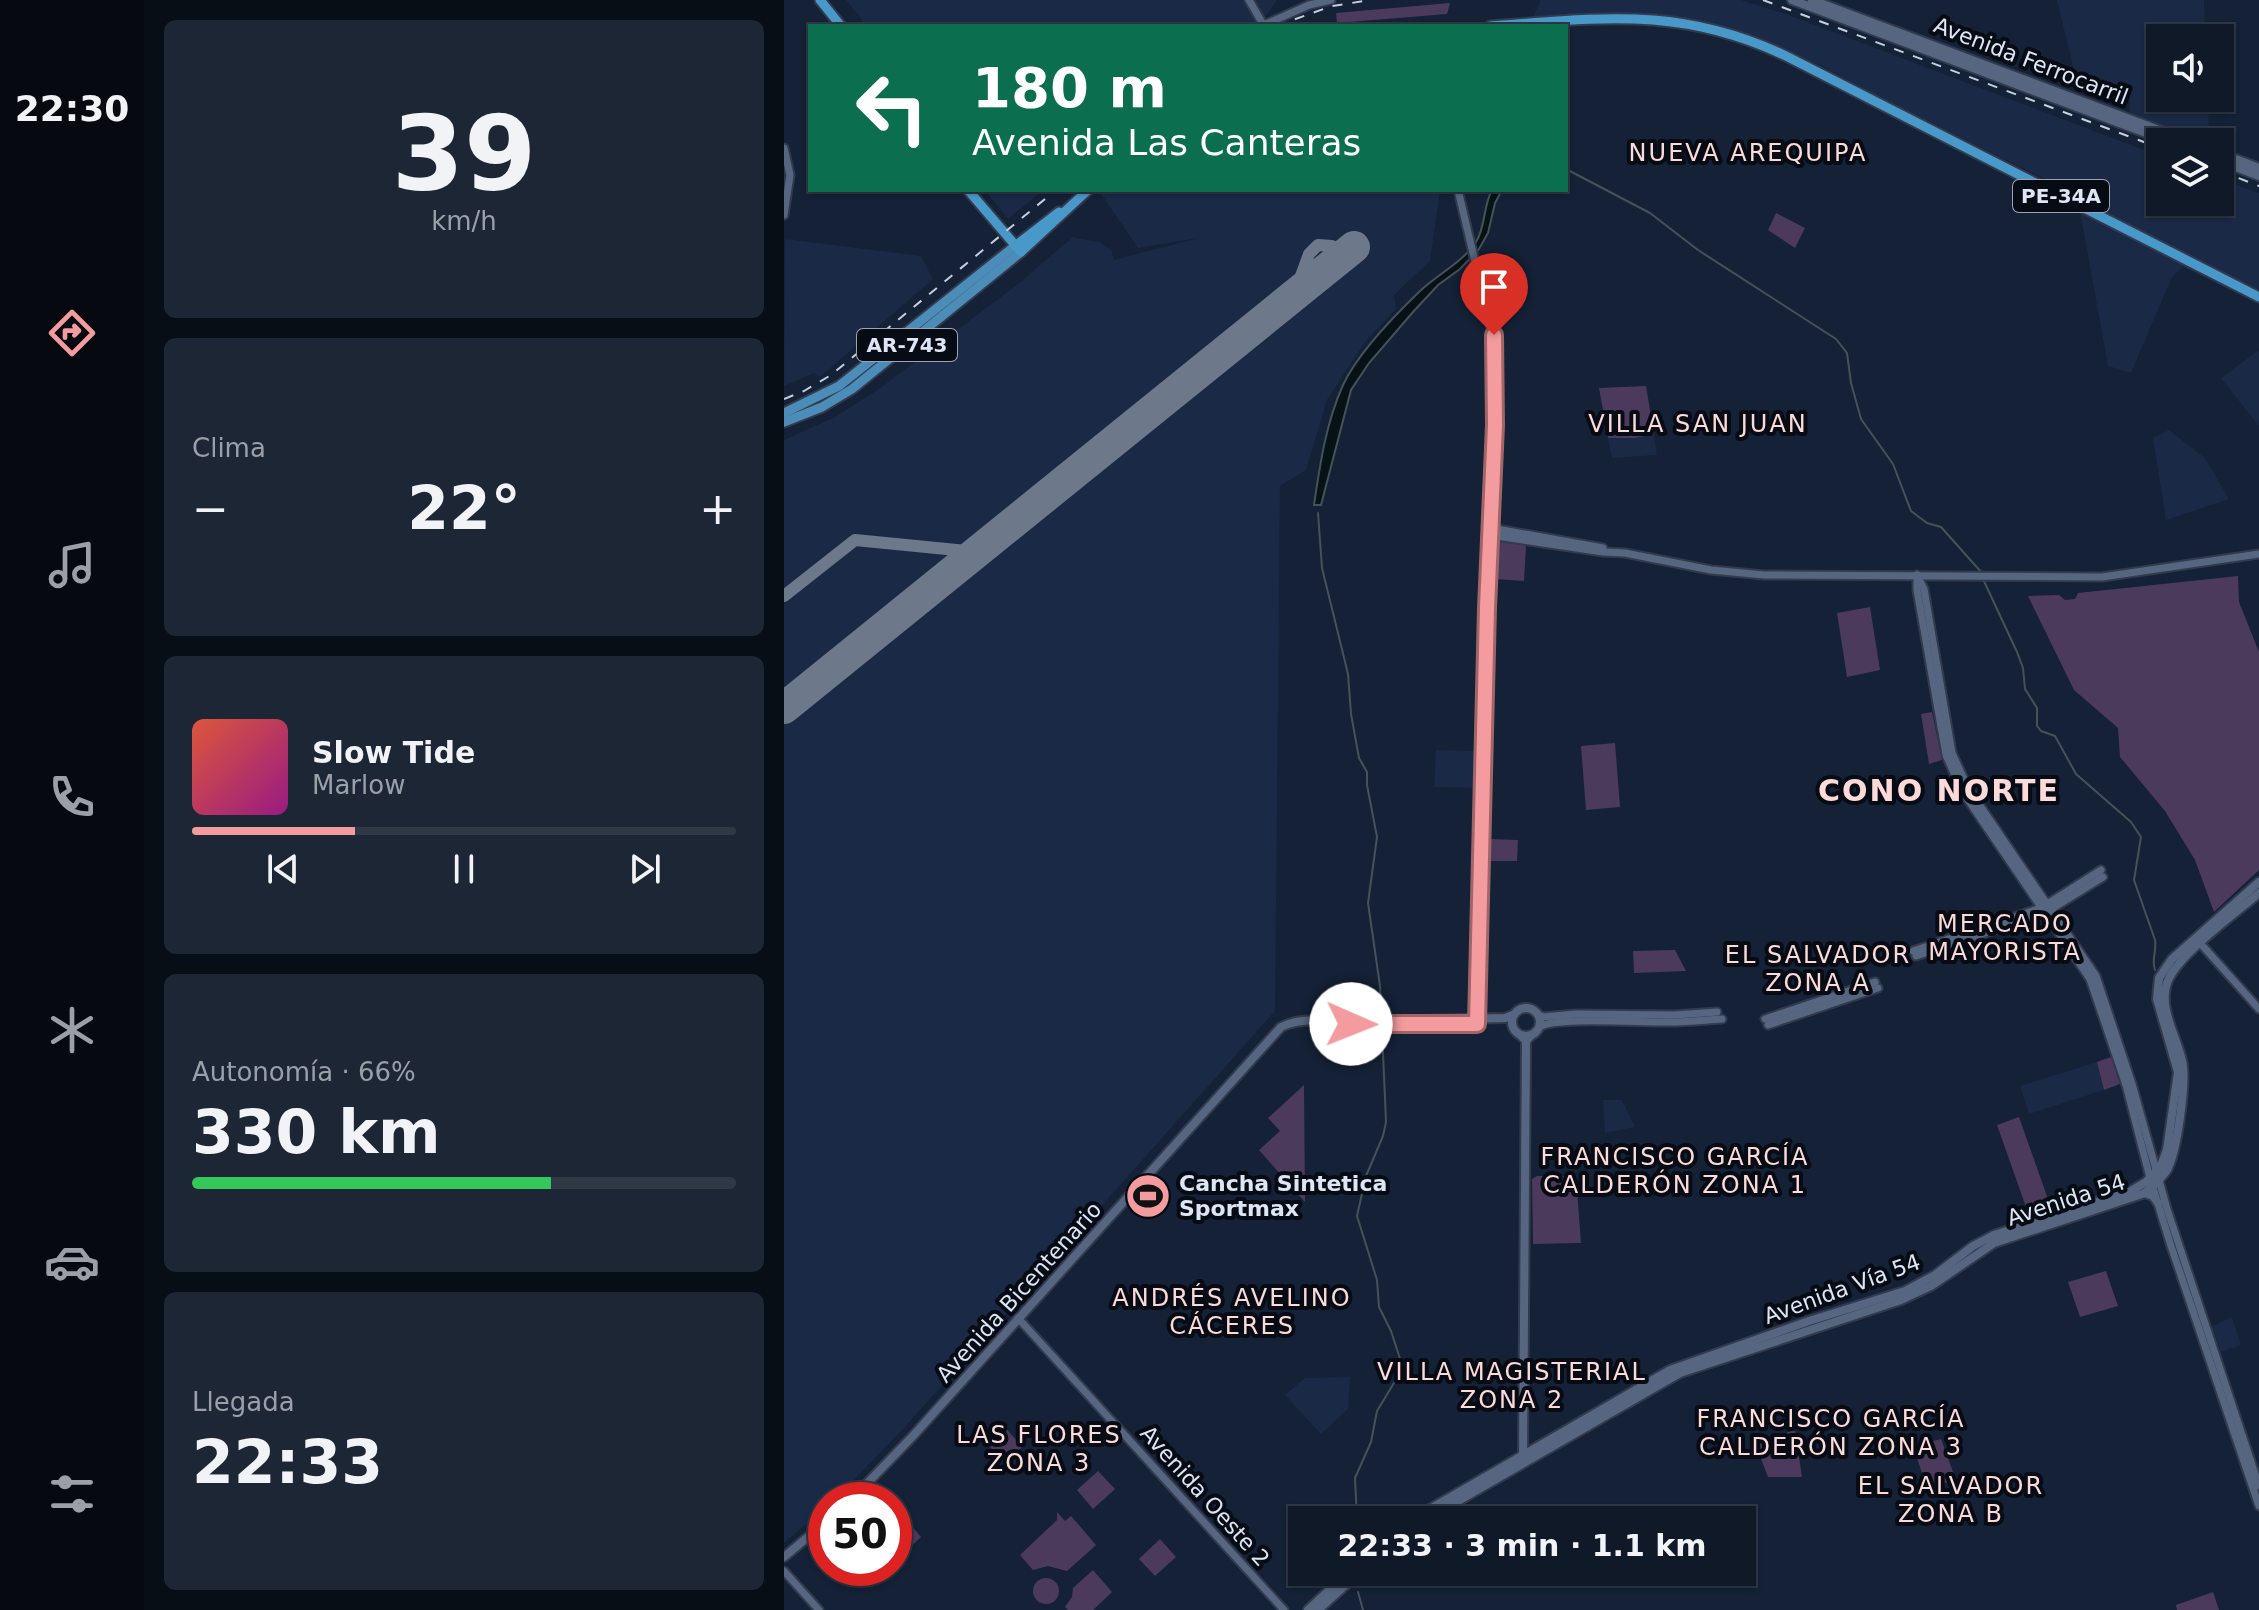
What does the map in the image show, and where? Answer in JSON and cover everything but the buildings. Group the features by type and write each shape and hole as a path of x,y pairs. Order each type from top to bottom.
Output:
{"highway":[{"path":"820,0 839,24"},
{"name":"PE-34A","path":"1517,24 1652,18 1700,25 1748,39 1800,62 2259,297"},
{"path":"970,192 1013,248"},
{"path":"1013,248 1088,192"},
{"path":"1013,248 1088,192"}],"main road":[{"name":"Avenida Ferrocarril","path":"1792,0 2146,133"},
{"name":"Avenida Ferrocarril","path":"1812,0 2154,128"},
{"path":"2234,158 2259,168"},
{"path":"2234,166 2259,176"},
{"name":"AR-743","path":"784,413 839,386 1013,248"},
{"name":"AR-743","path":"784,422 831,402 858,384 1013,248"},
{"path":"2158,1203 2153,1196 2152,1182 2167,1150 2178,1078 2177,1063 2157,999 2159,978 2172,959 2259,882"},
{"name":"Avenida 54","path":"1901,1300 1931,1286 1994,1243 2152,1182 2167,1169 2184,1081 2182,1059 2166,1008 2166,988 2176,967 2259,893"},
{"path":"1523,1460 1526,1037 1512,1020 1519,1009 1526,1007 1539,1015 1539,1027 1526,1037"},
{"name":"Avenida Bicentenario","path":"868,1482 1281,1027 1301,1021 1351,1024 1512,1020"},
{"name":"Avenida Vía 54","path":"1448,1506 1679,1366 1905,1291 1935,1275 1973,1246 1994,1235 2152,1182"},
{"name":"Avenida Vía 54","path":"1437,1506 1680,1373 1901,1300"},
{"path":"784,1557 808,1537"},
{"path":"1308,1610 1334,1586"},
{"path":"1318,1610 1345,1586"}],"street":[{"path":"1249,0 1263,24"},
{"path":"1268,24 1309,5 1331,0"},
{"path":"784,148 786,170 790,175 784,215"},
{"path":"1458,192 1494,335 1496,384 1477,1021"},
{"path":"1490,532 1552,537 1609,551 1738,574 2102,577 2259,554"},
{"path":"1917,575 1943,745 1954,777 2046,909 2090,979 2106,1012 2144,1123 2152,1182 2259,1486"},
{"path":"1914,953 2046,909 2102,874"},
{"path":"2201,944 2259,1009"},
{"path":"1766,1022 1876,985"},
{"path":"1539,1015 1720,1015 1674,1022 1565,1022 1544,1023 1539,1027"},
{"path":"2158,1203 2259,1506"},
{"name":"Avenida Oeste 2","path":"1018,1318 1284,1610"},
{"path":"784,1571 819,1610"}],"shaded area":[{"path":"846,0 1277,0 1260,24 862,24"},
{"path":"1541,0 1741,0 1786,14 2146,151 2146,216 2234,216 2234,184 2259,193 2259,304 2183,267 2172,277 2131,373 2108,366 2077,195 1756,36 1715,24 1654,15 1603,14 1532,19"},
{"path":"2057,0 2204,0 2205,24 2146,24 2146,112 2208,112 2209,128 2166,128 2130,113 2130,87 2078,87"},
{"path":"1450,3 1447,14 1337,23 1336,13"},
{"path":"987,192 1041,192 1008,219"},
{"path":"1103,192 1440,192 1430,261 1394,295 1396,309 1365,342 1327,400 1306,470 1280,486 1275,1011 905,1427 852,1482 808,1482 808,1522 784,1543 784,440 835,417 879,389 1018,284 1073,237 1101,243 1111,250 1114,260 1199,238 1138,248 1101,194"},
{"path":"1491,192 1501,192 1488,233 1479,249 1413,312 1369,363 1351,390 1321,505 1314,505 1328,429 1343,385 1367,348 1400,311 1471,249 1479,236"},
{"path":"1776,213 1805,228 1795,248 1768,230"},
{"path":"785,239 921,256 933,279 820,377 814,373 784,386"},
{"path":"2259,350 2259,426 2221,378"},
{"name":"VILLA SAN JUAN","path":"1646,386 1654,434 1608,438 1599,388"},
{"path":"2169,430 2205,458 2229,499 2166,520 2153,438"},
{"path":"1654,434 1657,455 1612,458 1608,438"},
{"path":"1497,541 1526,545 1524,581 1495,579"},
{"path":"2238,576 2239,602 2259,652 2259,870 2214,912 2195,860 2165,811 2120,757 2118,728 2074,690 2028,596 2059,595 2065,600 2075,599 2078,593"},
{"path":"1870,607 1880,670 1847,677 1837,613"},
{"path":"1932,712 1942,760 1929,764 1921,714"},
{"path":"1615,743 1620,807 1586,810 1581,746"},
{"path":"1436,750 1476,751 1475,788 1434,787"},
{"path":"1488,839 1518,840 1517,861 1488,861"},
{"path":"1675,950 1686,971 1634,973 1633,951"},
{"path":"2111,1057 2120,1084 2104,1090 2097,1062"},
{"path":"2097,1062 2104,1090 2029,1114 2020,1086"},
{"path":"1304,1085 1305,1202 1259,1150 1280,1131 1268,1118"},
{"path":"1603,1100 1622,1100 1635,1127 1605,1133"},
{"path":"2019,1117 2048,1199 2026,1207 1997,1125"},
{"path":"1537,1176 1576,1176 1581,1243 1533,1244 1532,1179"},
{"path":"2106,1271 2118,1306 2080,1317 2068,1282"},
{"path":"2232,1317 2241,1345 2221,1352 2212,1326"},
{"name":"ANDRÉS AVELINO CÁCERES","path":"1350,1377 1348,1409 1321,1434 1285,1395 1305,1378"},
{"path":"1003,1425 1022,1447 1004,1463 985,1441"},
{"path":"1795,1430 1802,1477 1768,1477 1755,1443"},
{"path":"1941,1439 1956,1480 1927,1488 1913,1446"},
{"path":"1098,1471 1115,1489 1093,1509 1077,1490"},
{"path":"1057,1512 1065,1521 1071,1516 1096,1545 1067,1571 1048,1566 1033,1570 1020,1555 1057,1520"},
{"path":"912,1526 921,1537 912,1545"},
{"path":"1160,1539 1176,1557 1155,1576 1139,1559"},
{"path":"1093,1570 1112,1592 1093,1610 1068,1610 1065,1607 1072,1597 1073,1588"},
{"path":"1046,1578 1055,1582 1059,1591 1055,1600 1046,1604 1037,1600 1033,1591 1037,1582"},
{"path":"2213,1592 2219,1610 2177,1610 2176,1605"}],"waterway":[{"path":"1568,170 1650,213 1698,250 1836,339 1847,353 1861,419 1893,464 1911,511 1927,523 1941,527 1982,573"},
{"path":"1318,513 1322,568 1348,674 1351,714 1359,758 1367,772 1377,837 1368,903 1382,1023"},
{"path":"1983,579 2023,668 2025,689 2037,708 2037,726 2041,731 2055,736 2076,774 2131,822 2141,837 2134,880 2155,940 2155,970"},
{"path":"1356,1506 1355,1478 1371,1442 1377,1411 1403,1368 1379,1307 1377,1280 1357,1216 1366,1176 1386,1122 1382,1030"},
{"path":"1358,1592 1363,1610"}],"taxiway":[{"path":"1293,298 1309,254 1318,245 1332,246 1341,258 1338,269 1310,284"},
{"path":"784,596 855,540 977,552"}],"runway":[{"path":"784,708 1354,247"}],"railway":[{"path":"1282,24 1332,6 1371,0"},
{"path":"1763,0 2146,143"},
{"path":"2234,176 2259,186"},
{"path":"784,399 831,375 1054,192"}],"place":[{"name":"Cancha Sintetica Sportmax","path":"1148,1196"}],"district":[{"name":"NUEVA AREQUIPA","path":"1748,153"},
{"name":"VILLA SAN JUAN","path":"1698,424"},
{"name":"CONO NORTE","path":"1939,790"},
{"name":"MERCADO MAYORISTA","path":"2005,938"},
{"name":"EL SALVADOR ZONA A","path":"1818,969"},
{"name":"FRANCISCO GARCÍA CALDERÓN ZONA 1","path":"1675,1171"},
{"name":"ANDRÉS AVELINO CÁCERES","path":"1232,1312"},
{"name":"VILLA MAGISTERIAL ZONA 2","path":"1512,1386"},
{"name":"FRANCISCO GARCÍA CALDERÓN ZONA 3","path":"1831,1433"},
{"name":"LAS FLORES ZONA 3","path":"1039,1449"},
{"name":"EL SALVADOR ZONA B","path":"1951,1500"}],"route":[{"path":"1351,1024 1477,1024 1487,608 1495,425 1494,335"}]}
